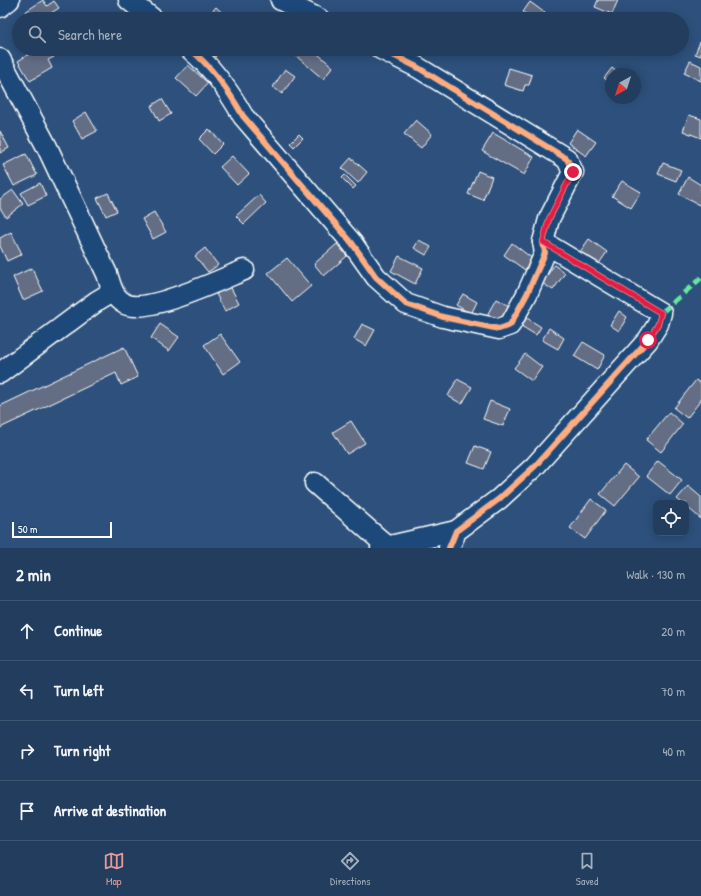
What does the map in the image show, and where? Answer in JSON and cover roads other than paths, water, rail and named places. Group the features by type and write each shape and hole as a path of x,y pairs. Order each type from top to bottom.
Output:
{"street":[{"path":"0,7 10,0"},
{"path":"130,0 145,12"},
{"path":"281,0 305,12"},
{"path":"199,56 205,61 230,93 243,116 352,244 376,277 406,304 438,316 499,329 510,325 527,294 545,253 543,242 549,219 573,172 567,159 417,68 394,56"},
{"path":"0,59 50,154 107,274 112,292 117,298 126,305 150,305 185,294 244,270"},
{"path":"315,483 385,547 453,540 535,466 648,340 658,324 661,313 543,242"},
{"path":"0,373 97,300 112,292"}]}
